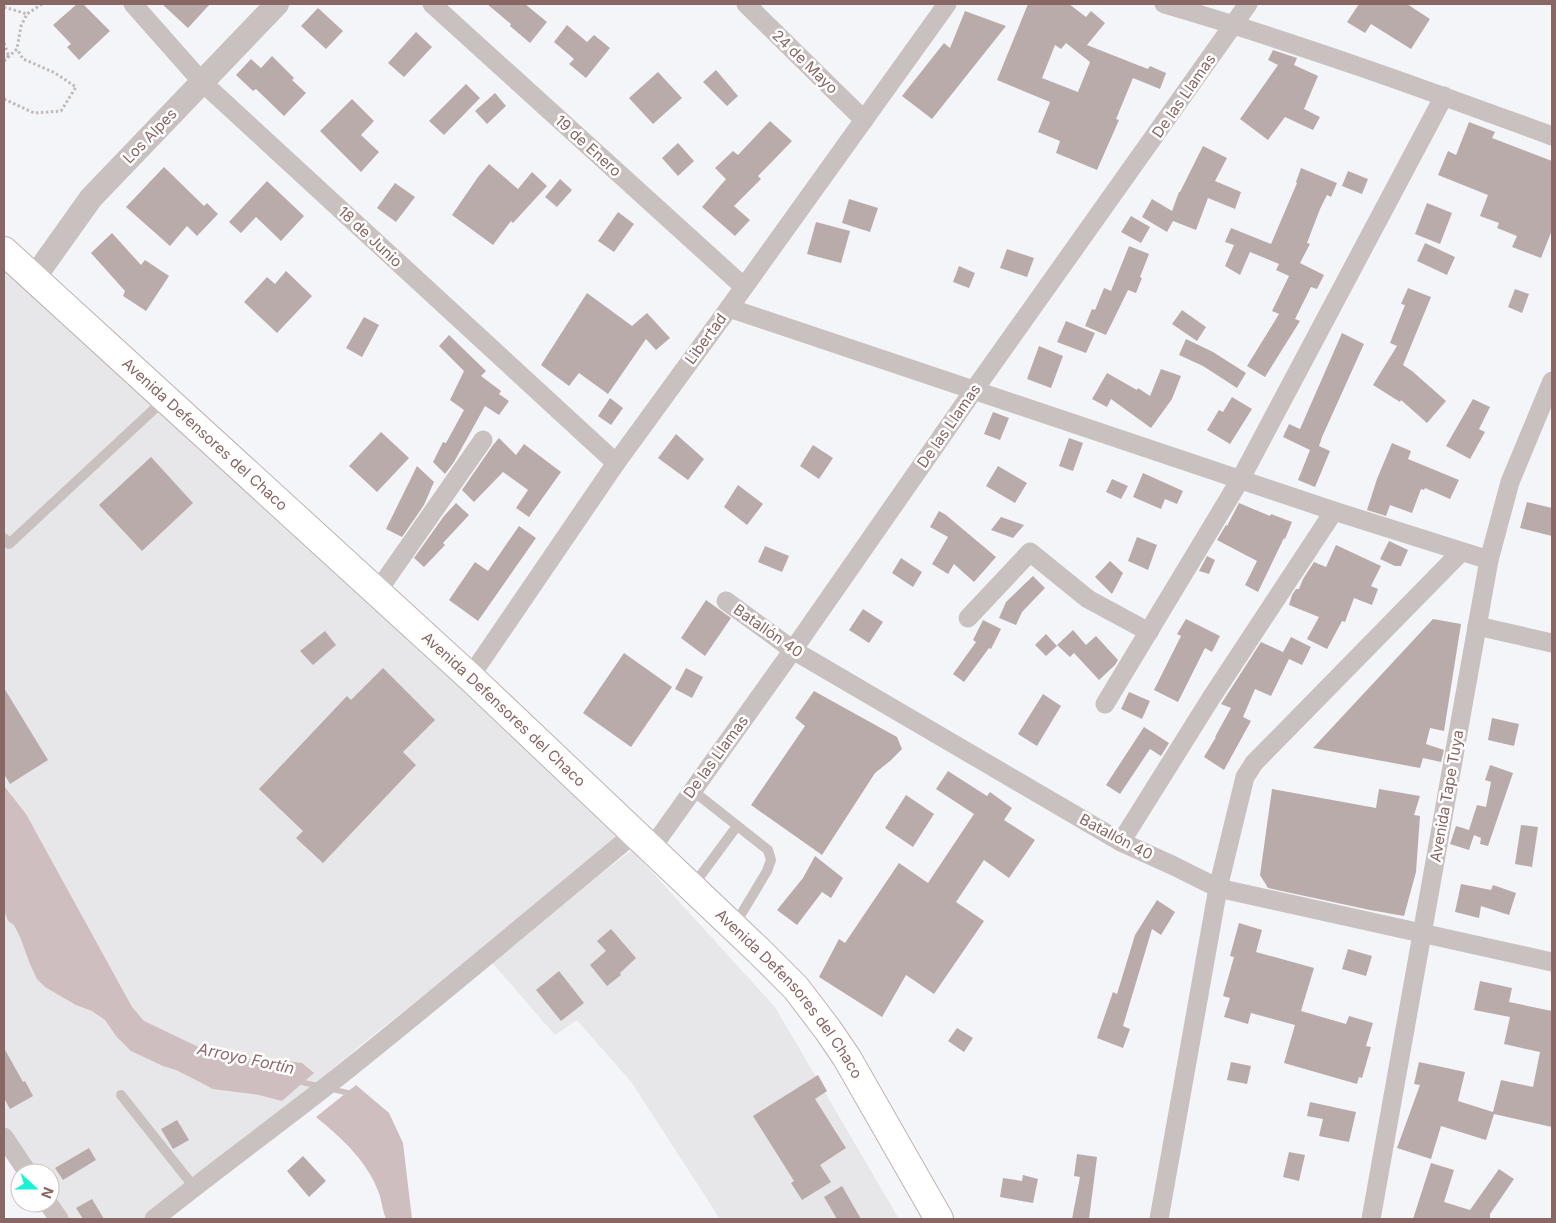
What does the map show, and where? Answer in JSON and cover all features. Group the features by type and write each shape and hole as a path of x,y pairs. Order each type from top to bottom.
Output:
{"main road":[{"name":"Avenida Defensores del Chaco","path":"4,251 470,677 796,988 847,1058 939,1219"}],"street":[{"name":"18 de Junio","path":"133,4 202,82 616,463"},
{"name":"Los Alpes","path":"34,278 91,198 277,4"},
{"name":"19 de Enero","path":"432,4 744,287"},
{"name":"24 de Mayo","path":"746,4 864,120"},
{"name":"Libertad","path":"470,677 616,463 947,4"},
{"path":"1164,4 1234,24 1444,96 1552,136"},
{"name":"De las Llamas","path":"154,1219 277,1126 643,841 692,790 793,650 974,390 1248,4"},
{"path":"1105,704 1240,480 1444,96"},
{"path":"729,308 1240,480 1489,560"},
{"name":"Avenida Tape Tuya","path":"1371,1219 1489,560 1510,482 1552,381"},
{"path":"377,592 483,440"},
{"path":"1121,842 1211,698 1334,511"},
{"path":"968,618 1030,552 1088,599 1149,632"},
{"path":"1159,1219 1218,888 1245,777 1254,763 1461,552"},
{"name":"Batallón 40","path":"726,601 793,650 1121,842 1218,888 1552,962"},
{"path":"1477,626 1552,643"},
{"path":"4,1137 21,1163"}],"lane":[{"path":"4,538 9,544 166,399"},
{"path":"692,790 768,850 771,860 767,871 734,927"},
{"path":"692,887 737,826"},
{"path":"121,1095 194,1187"}],"path":[{"path":"4,62 17,49 21,26 27,14 42,4"},
{"path":"4,7 27,14"},
{"path":"4,44 9,57"},
{"path":"4,99 34,113 61,111 76,87 54,73 23,59 17,49"},
{"path":"4,55 9,57"}],"shaded area":[{"path":"4,247 634,833 377,1032 149,1219 61,1219 57,1213 60,1213 60,1163 25,1163 4,1130"},
{"path":"4,786 26,814 132,1007 144,1021 209,1052 258,1060 302,1063 314,1073 282,1101 259,1095 213,1089 176,1070 131,1051 116,1036 105,1020 92,1011 76,1005 45,987 37,979 20,937 14,925 8,921 4,910"},
{"path":"632,850 775,1007 899,1219 720,1219 632,1083 577,1020 555,1035 489,959"},
{"path":"356,1085 389,1113 403,1143 412,1219 386,1219 375,1184 362,1162 336,1134 316,1117"}],"building":[{"path":"77,4 83,4 110,31 79,60 67,47 71,44 53,25"},
{"path":"162,4 210,4 188,28"},
{"path":"487,4 525,4 547,22 530,43"},
{"path":"1028,4 1069,4 1086,17 1091,11 1105,23 1087,45 1148,69 1150,66 1166,73 1160,89 1133,78 1116,119 1119,120 1097,170 1056,153 1060,141 1038,132 1050,102 997,80","holes":["1066,43 1090,62 1078,92 1042,78 1055,45 1061,49"]},
{"path":"1359,4 1407,4 1430,19 1411,49 1371,24 1365,33 1347,22"},
{"path":"318,8 343,31 326,49 301,26"},
{"path":"965,11 1006,26 932,119 902,96 944,43 950,48"},
{"path":"567,25 587,42 594,35 610,48 586,78 569,64 574,59 554,42"},
{"path":"416,32 432,47 404,77 388,63"},
{"path":"1273,50 1297,58 1294,65 1318,76 1304,109 1320,117 1313,130 1285,117 1268,140 1240,119 1278,65 1268,60"},
{"path":"272,56 294,78 292,80 306,93 284,116 256,89 253,91 236,75 251,59 261,68"},
{"path":"716,70 738,96 727,106 703,82"},
{"path":"658,72 682,98 653,124 629,98"},
{"path":"466,84 480,98 444,135 429,121"},
{"path":"495,93 506,106 487,124 475,111"},
{"path":"352,99 374,121 361,135 379,152 361,172 320,131"},
{"path":"770,121 792,141 758,176 761,179 734,206 750,220 735,236 702,207 726,179 715,168 733,151 738,155"},
{"path":"1469,122 1495,132 1492,138 1552,161 1552,230 1541,258 1512,247 1517,236 1497,228 1499,223 1480,216 1488,195 1438,175 1448,151 1456,155"},
{"path":"678,143 694,161 678,176 662,158"},
{"path":"1203,146 1227,158 1215,181 1241,192 1235,209 1208,198 1196,230 1173,221 1167,232 1142,217 1152,199 1172,211 1179,192"},
{"path":"489,164 518,189 532,172 547,186 513,223 511,221 493,245 452,215"},
{"path":"164,167 204,206 207,203 218,214 197,236 187,226 170,246 126,207"},
{"path":"1301,168 1337,183 1331,197 1327,195 1320,209 1307,243 1310,244 1300,263 1324,275 1317,289 1311,287 1295,319 1300,321 1265,377 1247,366 1279,314 1272,311 1289,276 1276,270 1279,264 1250,252 1240,275 1225,266 1234,245 1225,242 1231,228 1271,244 1297,183"},
{"path":"1348,171 1368,179 1362,194 1342,186"},
{"path":"560,179 572,190 557,207 545,197"},
{"path":"267,181 304,216 281,241 256,217 241,233 229,222"},
{"path":"395,183 415,197 396,222 377,208"},
{"path":"849,199 878,208 870,232 842,223"},
{"path":"1427,203 1452,213 1440,244 1415,234"},
{"path":"618,212 634,224 614,252 598,241"},
{"path":"1131,216 1150,227 1141,243 1121,232"},
{"path":"816,222 850,231 841,263 807,254"},
{"path":"112,233 141,265 145,260 169,276 146,311 123,296 125,291 91,253"},
{"path":"1425,243 1455,257 1447,275 1417,261"},
{"path":"1129,246 1149,254 1136,293 1128,290 1106,335 1085,326 1092,309 1095,310 1104,288 1111,291"},
{"path":"1007,249 1034,258 1027,277 1000,268"},
{"path":"959,266 975,273 969,288 953,282"},
{"path":"286,271 312,296 277,333 244,302 267,277 275,284"},
{"path":"1408,288 1431,297 1403,365 1446,401 1427,423 1401,400 1400,402 1373,385 1397,346 1390,343 1405,305 1401,304"},
{"path":"1515,289 1529,294 1522,313 1508,307"},
{"path":"587,293 632,326 647,313 670,338 656,350 646,339 608,394 579,373 569,386 541,365"},
{"path":"1182,310 1206,327 1197,341 1172,324"},
{"path":"364,317 379,325 362,357 346,348"},
{"path":"1066,321 1095,333 1086,353 1057,342"},
{"path":"1342,333 1364,344 1322,437 1319,446 1330,451 1315,487 1298,480 1310,450 1283,437 1289,424 1300,429"},
{"path":"449,335 486,371 481,376 501,391 499,394 509,401 499,415 485,406 454,462 445,474 433,462 443,442 446,443 464,410 450,400 464,371 439,346"},
{"path":"1186,339 1213,352 1246,373 1237,388 1203,366 1179,355"},
{"path":"1039,346 1063,356 1051,388 1027,379"},
{"path":"1161,369 1181,376 1172,399 1151,428 1111,399 1107,407 1092,399 1107,373 1150,396"},
{"path":"1232,397 1252,409 1230,444 1207,430 1219,410 1223,412"},
{"path":"610,398 623,408 611,425 598,416"},
{"path":"1473,399 1490,407 1479,429 1485,432 1470,459 1446,446"},
{"path":"993,412 1009,418 1000,440 984,434"},
{"path":"381,432 409,458 377,492 349,466"},
{"path":"676,434 704,459 688,480 658,458"},
{"path":"499,438 516,455 524,444 561,472 529,517 516,508 528,490 503,472 474,502 462,490"},
{"path":"1069,438 1083,443 1073,471 1059,466"},
{"path":"1392,443 1411,451 1408,459 1459,480 1450,499 1425,488 1424,490 1421,489 1412,513 1390,505 1386,516 1367,510"},
{"path":"813,445 833,458 819,479 800,466"},
{"path":"151,457 193,503 142,551 99,505"},
{"path":"417,466 434,482 424,505 402,537 386,529"},
{"path":"998,466 1027,483 1015,503 986,486"},
{"path":"1143,473 1183,491 1177,504 1165,499 1161,509 1133,497"},
{"path":"1112,479 1128,486 1121,499 1106,492"},
{"path":"738,485 763,504 747,525 724,507"},
{"path":"1527,502 1552,508 1552,536 1520,528"},
{"path":"456,503 469,515 424,567 414,558 444,516"},
{"path":"1239,503 1270,516 1271,514 1292,522 1258,592 1245,585 1257,561 1217,540"},
{"path":"939,511 996,557 974,582 954,564 948,574 932,564 948,537 930,527"},
{"path":"1001,517 1024,525 1013,538 991,530"},
{"path":"519,526 536,538 478,621 449,600 475,562 488,571"},
{"path":"1137,537 1157,545 1148,570 1128,561"},
{"path":"1389,541 1408,550 1401,566 1395,566 1380,559"},
{"path":"1336,545 1381,566 1371,586 1378,589 1372,605 1354,598 1345,622 1342,621 1327,649 1307,639 1319,617 1289,605 1292,595 1296,589 1299,589 1314,562 1326,567"},
{"path":"765,546 789,556 782,572 758,562"},
{"path":"1207,556 1215,560 1209,574 1199,571"},
{"path":"901,558 922,572 913,587 892,573"},
{"path":"1110,561 1123,573 1112,594 1095,577"},
{"path":"1033,576 1045,588 1022,612 1016,625 999,618 1006,602"},
{"path":"706,600 731,618 705,656 681,638"},
{"path":"863,609 883,622 869,643 849,630"},
{"path":"1186,619 1220,636 1212,652 1205,648 1178,702 1154,690 1181,636 1177,634"},
{"path":"1433,619 1461,624 1444,731 1430,728 1426,744 1444,750 1441,762 1423,758 1420,768 1313,748"},
{"path":"983,620 1001,629 991,649 989,648 964,682 953,674 976,642 973,640"},
{"path":"1073,630 1086,645 1096,636 1118,660 1099,680 1074,653 1070,657 1057,645"},
{"path":"325,631 336,645 313,665 300,651"},
{"path":"1046,634 1057,646 1046,656 1035,645"},
{"path":"1291,637 1311,647 1302,665 1289,659 1271,696 1255,689 1243,717 1251,721 1224,770 1204,757 1231,708 1221,704 1261,642 1283,652"},
{"path":"624,653 672,687 631,747 583,713"},
{"path":"383,668 435,720 403,752 416,765 323,863 296,838 303,831 259,789 347,696 351,700"},
{"path":"686,668 703,677 692,698 675,689"},
{"path":"4,688 48,760 10,784 4,774"},
{"path":"814,691 897,737 902,749 875,773 822,855 751,805 805,726 795,718"},
{"path":"1129,692 1150,701 1142,719 1121,709"},
{"path":"1043,694 1061,706 1037,746 1018,734"},
{"path":"1492,718 1519,724 1514,746 1488,740"},
{"path":"1144,727 1169,743 1161,756 1150,749 1120,794 1106,785"},
{"path":"1490,765 1513,773 1488,846 1480,844 1481,838 1474,835 1469,850 1450,844 1456,826 1469,830 1477,805 1486,807 1491,782 1485,780"},
{"path":"948,771 987,796 990,792 1012,808 1004,820 1035,840 1009,878 984,860 956,902 984,921 934,994 906,975 882,1017 819,977 839,939 845,943 899,863 928,883 974,814 936,789"},
{"path":"1272,789 1376,808 1379,789 1420,796 1414,815 1420,816 1416,872 1404,916 1268,888 1260,875"},
{"path":"906,795 934,814 913,847 885,828"},
{"path":"1521,825 1538,827 1532,867 1515,864"},
{"path":"815,856 843,878 831,898 822,892 797,925 777,910 803,878"},
{"path":"1461,884 1491,890 1493,885 1516,893 1509,915 1481,906 1479,918 1455,912"},
{"path":"1157,900 1175,912 1161,935 1152,929 1123,1026 1130,1029 1123,1048 1097,1038 1113,992 1117,994 1135,935"},
{"path":"1239,923 1262,930 1256,952 1314,968 1301,1011 1346,1024 1349,1016 1373,1023 1366,1046 1371,1047 1362,1078 1359,1077 1357,1084 1284,1063 1295,1025 1251,1013 1248,1024 1224,1017 1230,998 1223,996 1234,957 1230,956"},
{"path":"611,929 636,958 620,973 621,975 607,986 590,965 606,951 597,941"},
{"path":"1348,949 1372,956 1366,976 1342,969"},
{"path":"559,971 584,1003 561,1021 536,990"},
{"path":"1480,981 1512,988 1509,1002 1552,1011 1552,1127 1494,1114 1486,1140 1441,1126 1431,1159 1397,1148 1420,1085 1414,1084 1419,1062 1465,1072 1458,1101 1493,1112 1501,1080 1533,1087 1540,1052 1504,1044 1510,1017 1474,1010"},
{"path":"957,1028 973,1038 964,1052 948,1041"},
{"path":"4,1048 33,1096 10,1109 4,1098"},
{"path":"1231,1062 1251,1066 1247,1084 1227,1080"},
{"path":"818,1075 827,1091 815,1099 846,1148 820,1165 831,1182 802,1200 791,1183 794,1181 753,1116"},
{"path":"1310,1102 1356,1112 1349,1142 1319,1136 1323,1119 1307,1116"},
{"path":"177,1120 189,1140 173,1149 161,1129"},
{"path":"89,1148 96,1160 63,1180 60,1176 60,1165"},
{"path":"1289,1152 1305,1155 1299,1181 1283,1177"},
{"path":"1077,1154 1097,1157 1089,1219 1072,1219 1080,1177 1074,1176"},
{"path":"303,1156 326,1181 309,1197 287,1171"},
{"path":"1431,1163 1454,1170 1444,1202 1470,1210 1499,1169 1514,1179 1490,1214 1490,1219 1413,1219"},
{"path":"1023,1175 1038,1179 1033,1203 1000,1197 1003,1178 1022,1181"},
{"path":"842,1186 861,1219 837,1219 824,1197"},
{"path":"92,1199 104,1219 83,1219 76,1208"}],"waterway":[{"name":"Arroyo Fortín","path":"296,1081 319,1086"},
{"name":"Arroyo Fortín","path":"331,1089 353,1094"}]}
